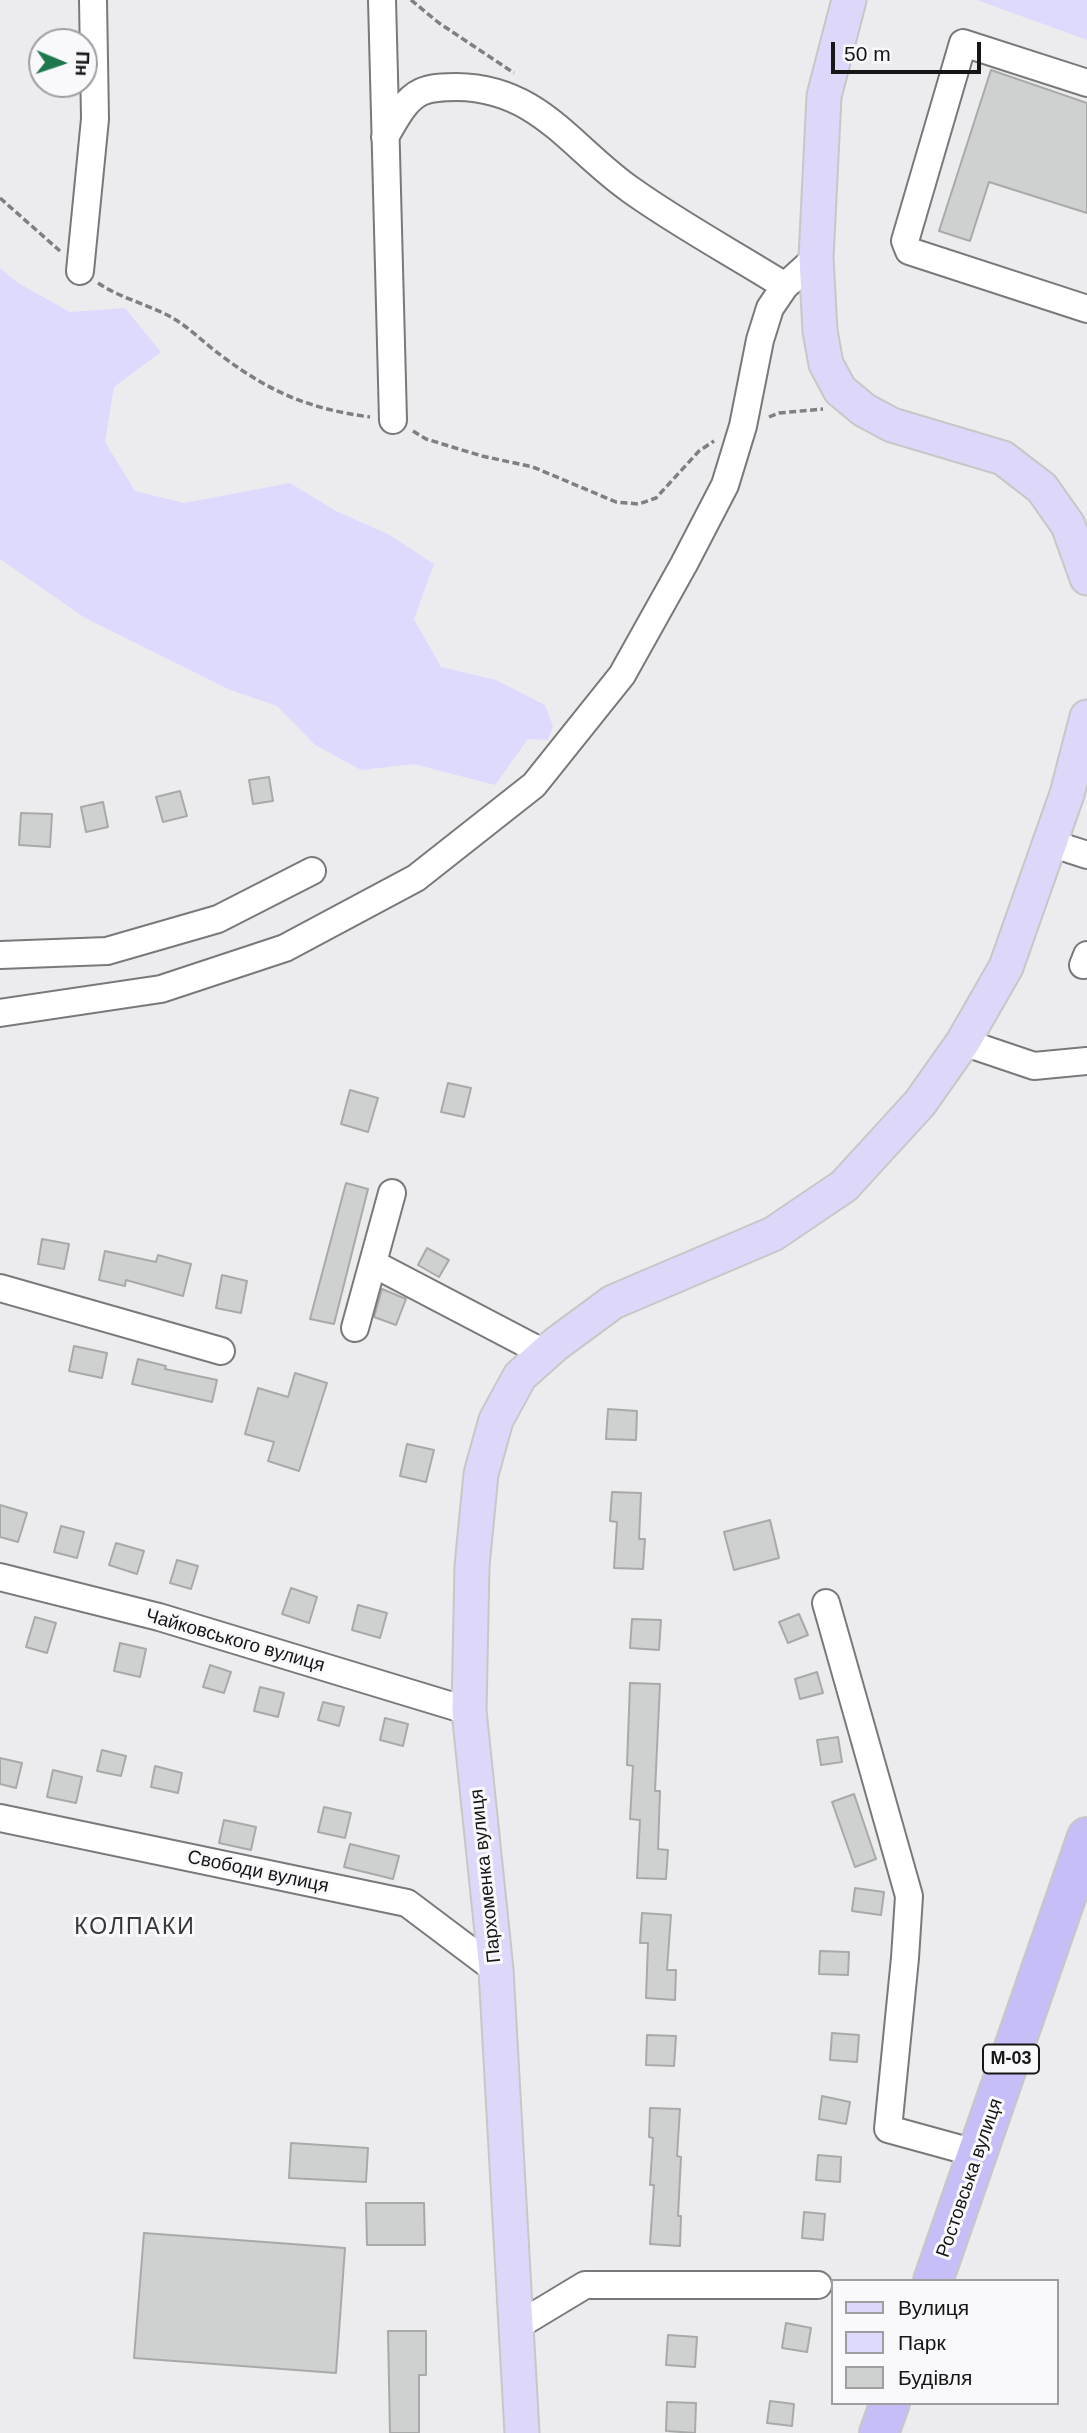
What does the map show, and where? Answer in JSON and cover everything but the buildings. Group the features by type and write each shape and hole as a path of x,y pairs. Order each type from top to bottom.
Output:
{"highway":[{"name":"Ростовська вулиця","path":"934,2279 1087,1837"},
{"path":"880,2433 889,2405"}],"main road":[{"path":"849,0 824,96 816,258 820,331 826,364 840,390 864,410 892,425 1003,458 1042,488 1081,543 1087,578"},
{"name":"Пархоменка вулиця","path":"522,2433 496,1970 469,1711 472,1566 481,1474 496,1420 520,1376 550,1348 613,1302 774,1234 844,1186 920,1103 964,1042 1006,967 1067,794 1087,717"}],"street":[{"path":"80,271 95,119 93,0"},
{"path":"382,0 393,420"},
{"path":"1087,83 962,43 905,241 909,251 1087,309"},
{"path":"385,137 405,105 420,92 442,87 477,87 507,94 531,107 565,133 630,190 785,286"},
{"path":"0,1013 161,989 285,947 416,878 534,785 622,675 725,485 743,426 770,308 785,286 816,258"},
{"path":"1049,843 1087,855"},
{"path":"0,955 107,951 218,919 312,871"},
{"path":"964,1042 1034,1066 1087,1061"},
{"path":"355,1328 392,1193"},
{"path":"374,1264 550,1348"},
{"path":"0,1288 221,1351"},
{"name":"Чайковського вулиця","path":"0,1577 159,1617 469,1711"},
{"path":"826,1602 909,1896 888,2129 979,2154"},
{"name":"Свободи вулиця","path":"0,1818 407,1903 496,1970"},
{"path":"517,2326 585,2284 818,2285"}],"path":[{"path":"411,0 439,23 523,80"},
{"path":"0,198 46,236 80,271 108,290 173,318 224,358 275,390 309,406 343,414 393,420 426,439 482,456 533,467 616,502 639,504 656,498 699,451 743,426 779,414 805,410 864,410"}],"green space":[{"path":"977,0 1087,0 1087,40"},
{"path":"0,268 18,283 70,312 125,308 161,352 114,387 105,442 135,491 184,503 290,483 336,511 388,534 434,564 414,619 441,667 496,680 545,705 553,726 548,740 528,739 495,785 414,764 361,770 315,745 277,706 228,689 85,618 0,559"}],"district":[{"name":"КОЛПАКИ","path":"135,1928"}]}
